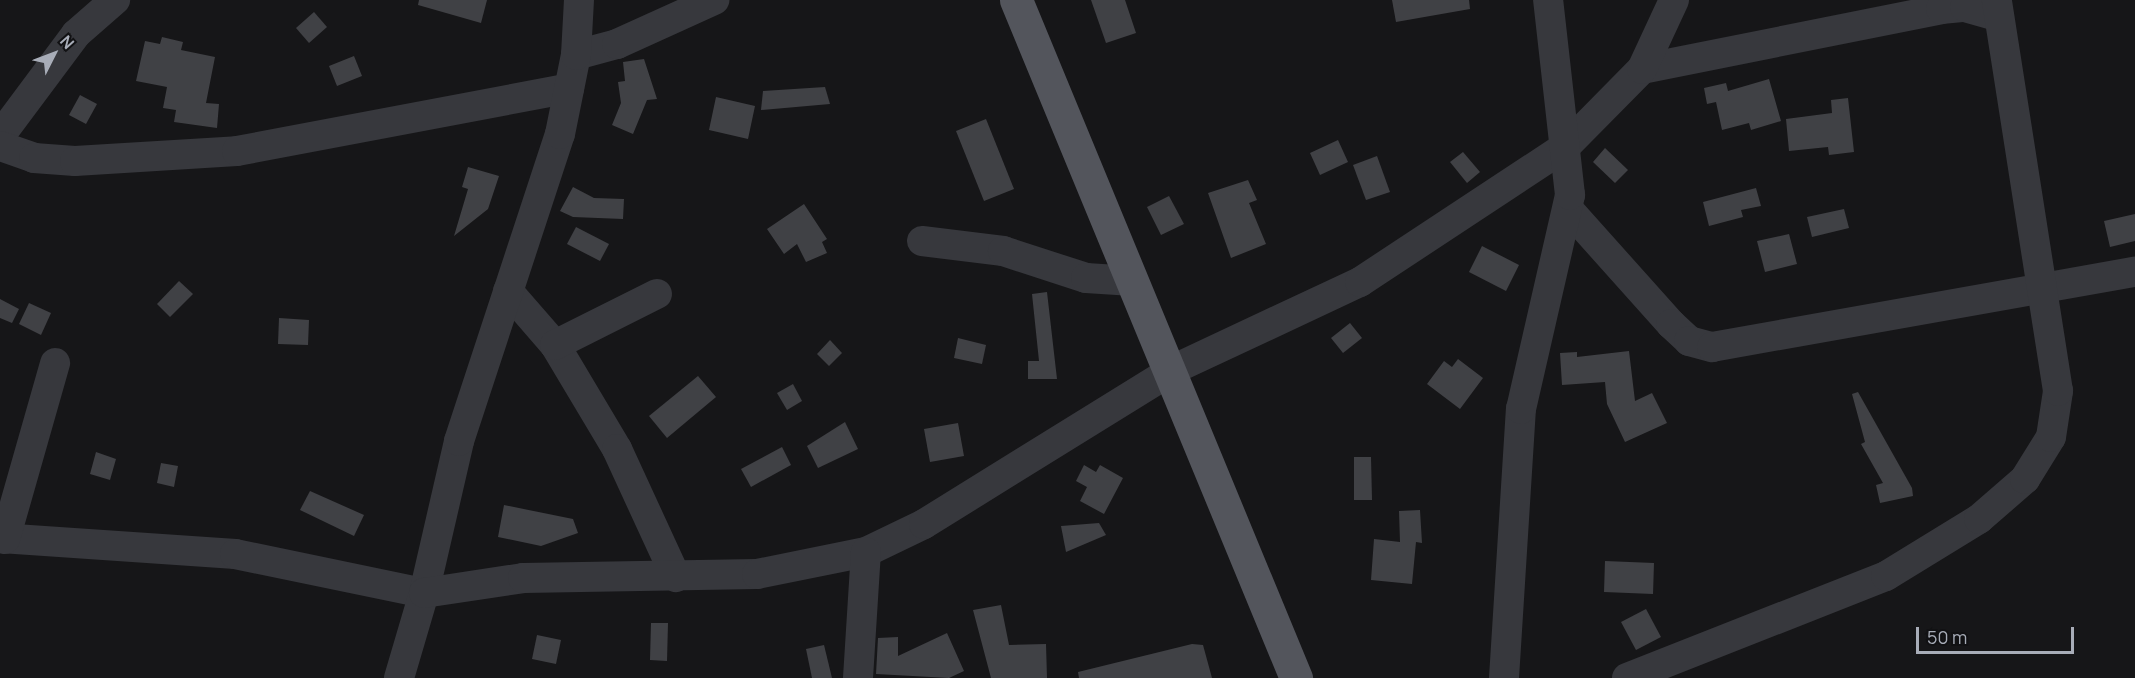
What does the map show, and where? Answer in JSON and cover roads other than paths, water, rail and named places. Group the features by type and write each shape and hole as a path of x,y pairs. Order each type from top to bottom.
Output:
{"main road":[{"path":"1016,0 1172,370 1296,678"}],"street":[{"path":"0,136 76,34 115,0"},
{"path":"399,678 424,594 459,441 560,134 576,55 579,0"},
{"path":"576,55 617,44 714,0"},
{"path":"1504,678 1521,409 1543,300 1569,210 1566,146 1548,0"},
{"path":"55,363 3,538 235,554 424,594 523,578 757,574 866,552 963,501 1172,370 1360,282 1566,146 1642,69 1674,0"},
{"path":"1627,678 1886,576 1979,519 2025,479 2050,437 2058,391 1998,9 1965,7 1941,9 1642,69"},
{"path":"0,146 34,158 75,161 237,151 569,88"},
{"path":"1569,210 1671,324 1699,346 1804,334 2041,284 2085,283 2135,272"},
{"path":"922,241 1003,251 1086,278 1133,281"},
{"path":"508,291 555,345 630,472 676,577"},
{"path":"555,345 657,294"},
{"path":"858,678 866,552"}]}
